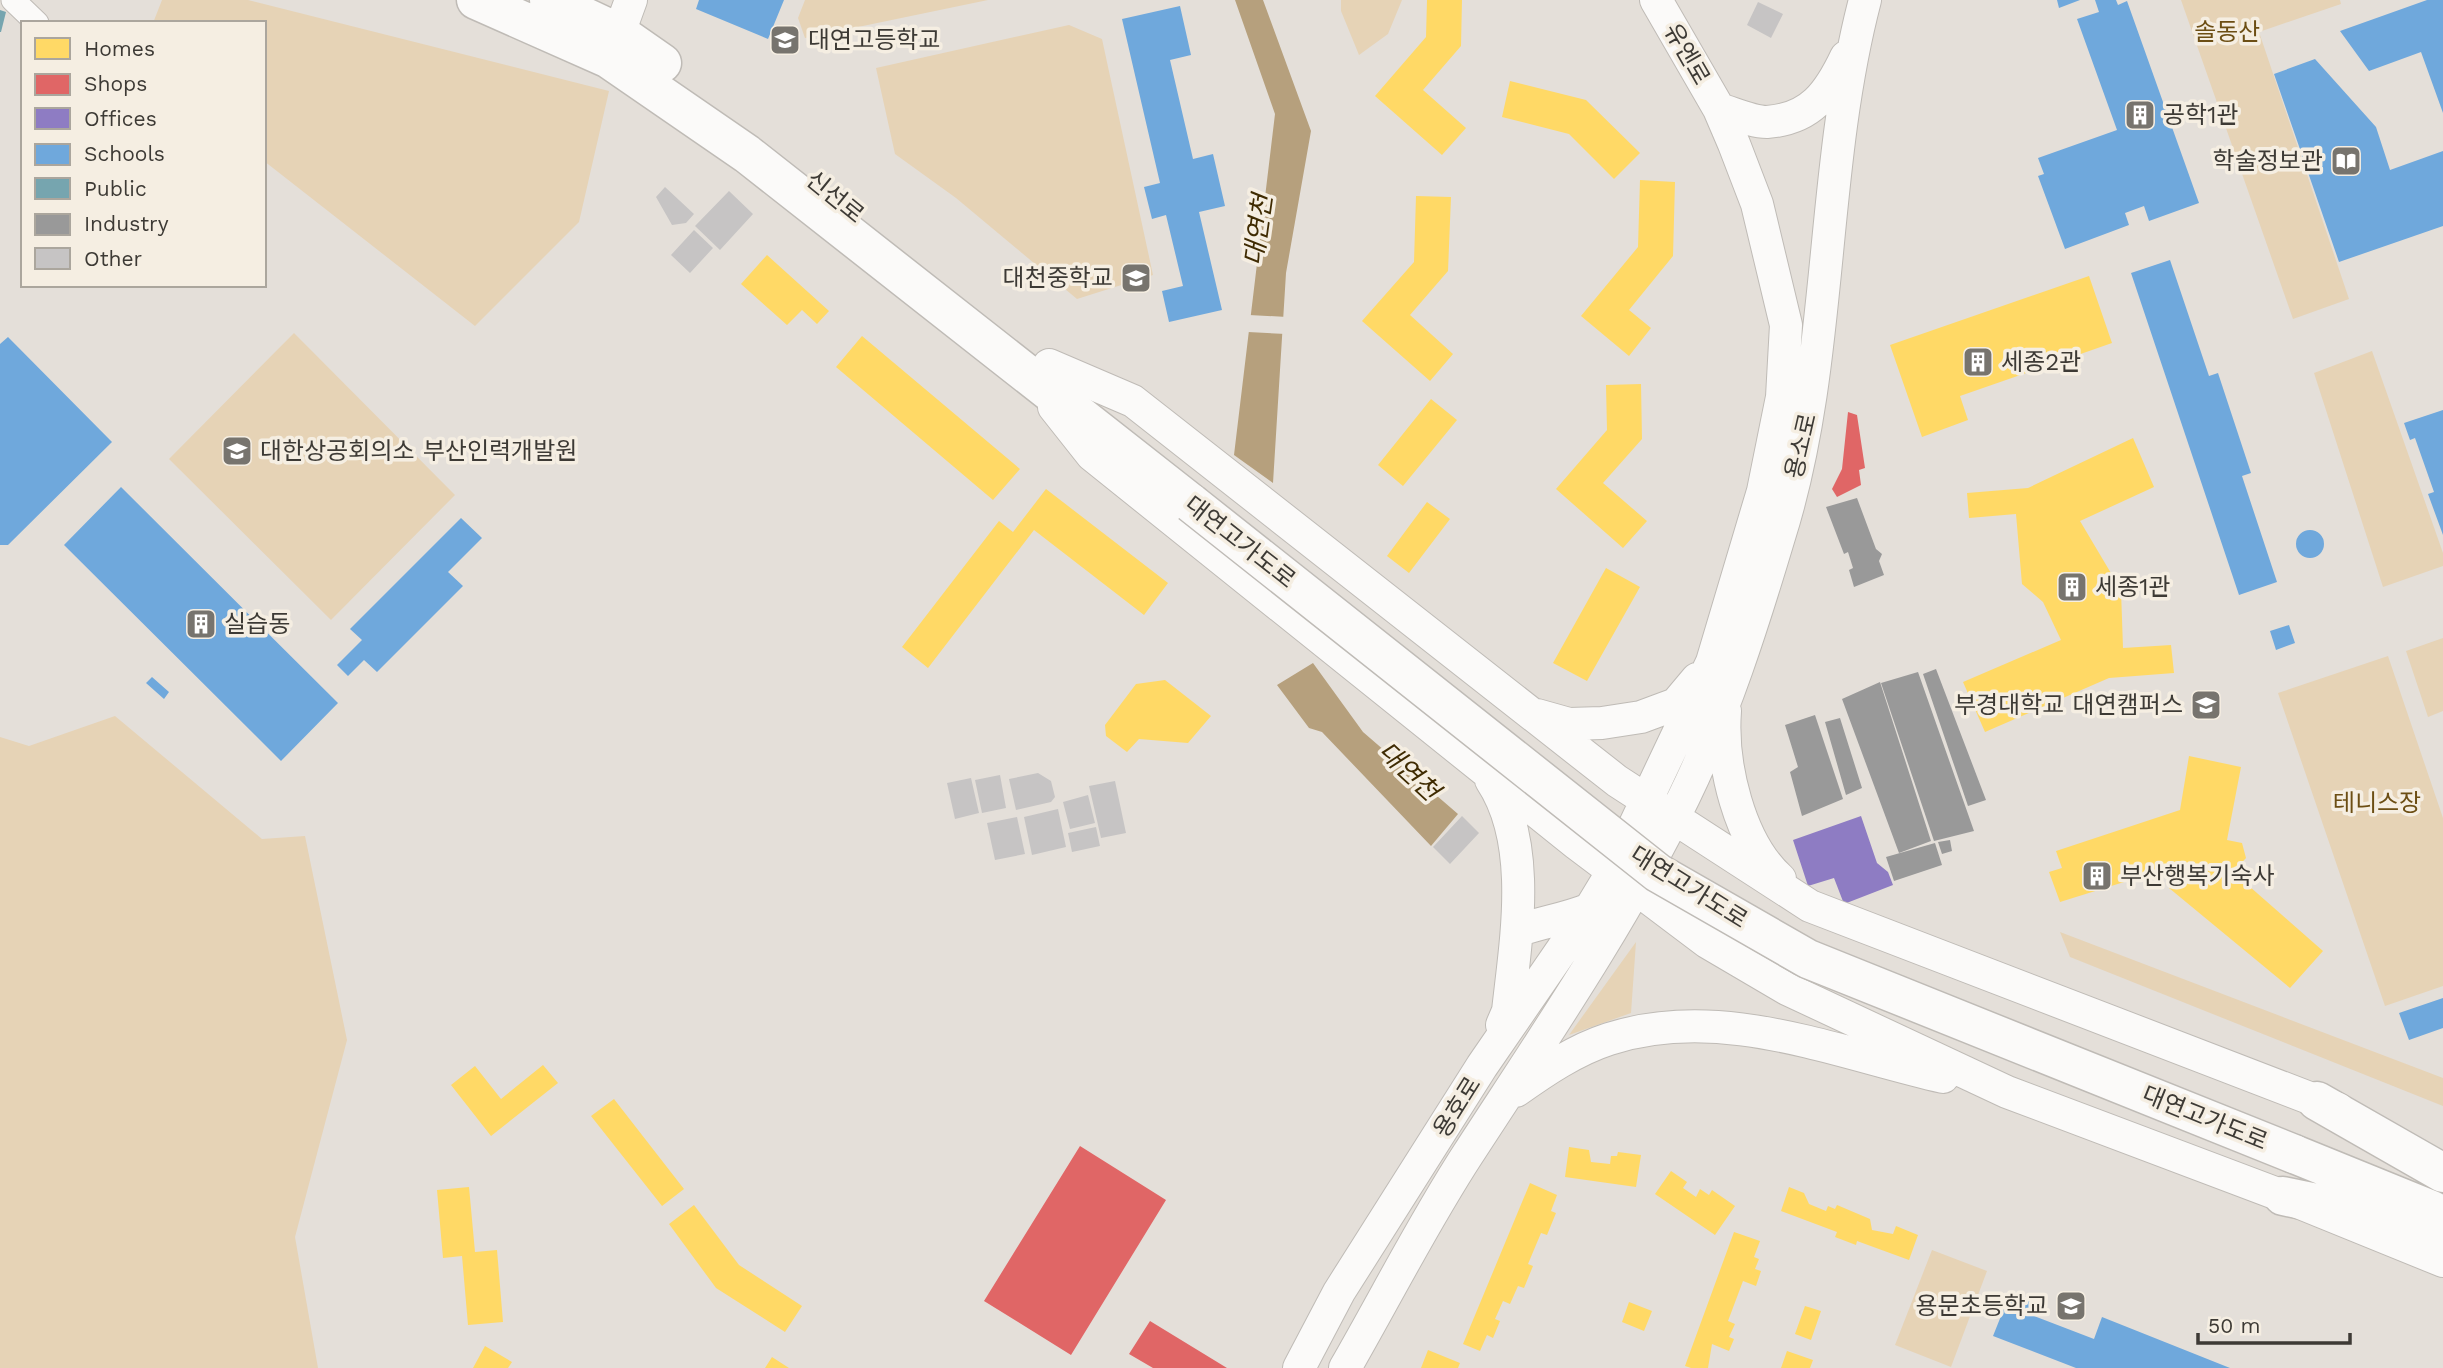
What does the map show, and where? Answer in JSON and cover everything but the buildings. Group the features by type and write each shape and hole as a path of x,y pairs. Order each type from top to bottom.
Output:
{"highway":[{"path":"476,0 609,59 747,154 1043,374"},
{"name":"신선로","path":"549,0 625,17 708,94 1043,374"},
{"name":"대연고가도로","path":"1043,374 1671,855 1816,937 2305,1128 2443,1187"},
{"path":"2305,1128 2443,1173"},
{"name":"대연고가도로","path":"2305,1128 2443,1215"},
{"path":"2283,1196 2443,1229"}],"main road":[{"name":"유엔로","path":"1656,0 1719,109 1756,204 1786,325 1782,397"},
{"name":"용소로","path":"1629,870 1727,693 1780,534 1810,414 1833,198 1856,35 1866,0"},
{"path":"1719,109 1765,122 1807,112 1834,83 1856,35"},
{"path":"1043,374 1133,401 1529,713 1660,810 1810,906 2305,1128 2443,1151"},
{"path":"1043,374 1092,455 1482,767 1629,870 1707,942 1787,989 2007,1092 2283,1196 2443,1261"},
{"name":"용소로","path":"1660,810 1712,662 1763,491 1782,397"},
{"path":"1529,713 1569,724 1602,723 1641,717 1676,704 1712,662"},
{"path":"1727,693 1724,732 1728,773 1740,813 1773,873 1810,906"},
{"path":"1482,767 1504,800 1512,834 1519,888 1508,1011 1482,1066"},
{"name":"용호로","path":"1299,1368 1339,1292 1482,1066 1590,909 1629,870"},
{"name":"용호로","path":"1345,1368 1466,1157 1506,1097 1629,870"},
{"path":"1517,932 1536,924 1562,921 1590,909"},
{"path":"1506,1097 1552,1066 1606,1040 1688,1024 1752,1029 2007,1092"}],"street":[{"path":"13,0 35,21"}],"green space":[{"path":"162,0 248,0 609,91 579,222 475,326 266,163 266,21 154,21"},
{"path":"805,0 988,0 805,38 798,18"},
{"path":"1341,0 1402,0 1388,34 1359,55 1341,11"},
{"name":"솔동산","path":"2181,0 2340,0 2341,4 2259,32 2349,299 2293,319"},
{"path":"1069,25 1102,39 1153,275 1077,299 956,198 895,154 876,68"},
{"path":"294,333 455,495 331,620 169,459"},
{"path":"2372,351 2443,553 2443,566 2383,587 2314,373"},
{"path":"2443,638 2443,711 2428,717 2406,651"},
{"name":"테니스장","path":"2388,656 2443,818 2443,986 2385,1006 2278,693"},
{"path":"115,716 262,839 305,836 347,1040 295,1237 318,1368 0,1368 0,737 29,746"},
{"path":"2060,932 2443,1078 2443,1106 2070,957"},
{"path":"1636,942 1631,1013 1569,1035"},
{"path":"1932,1250 1987,1271 1951,1367 1895,1345"}],"shaded area":[{"path":"1235,0 1263,0 1311,131 1286,273 1273,483 1234,455 1275,114"},
{"path":"1313,663 1363,732 1458,814 1431,846 1322,732 1309,728 1277,685"}],"pier":[{"path":"1249,315 1287,317 1286,334 1248,332"}],"place":[{"name":"대연고등학교","path":"785,40"},
{"name":"공학1관","path":"2140,115"},
{"name":"학술정보관","path":"2346,161"},
{"name":"대천중학교","path":"1136,278"},
{"name":"세종2관","path":"1978,362"},
{"name":"대한상공회의소 부산인력개발원","path":"237,451"},
{"name":"세종1관","path":"2072,587"},
{"name":"실습동","path":"201,624"},
{"name":"부경대학교 대연캠퍼스","path":"2206,705"},
{"name":"부산행복기숙사","path":"2097,876"},
{"name":"용문초등학교","path":"2071,1306"}],"water label":[{"name":"대연천","path":"1258,230"},
{"name":"대연천","path":"1409,771"}]}
